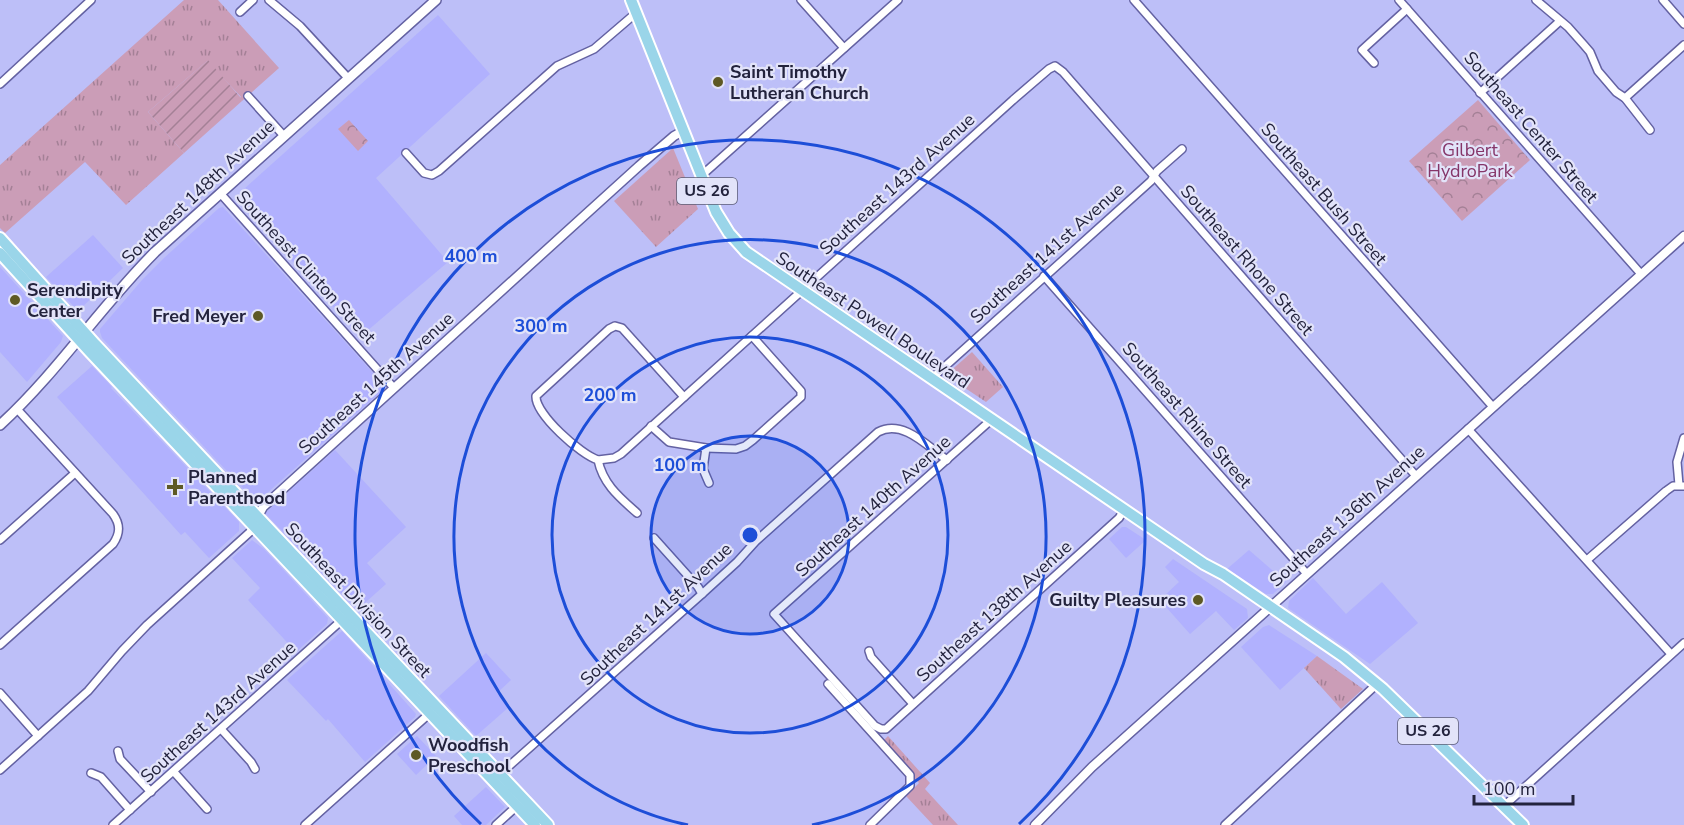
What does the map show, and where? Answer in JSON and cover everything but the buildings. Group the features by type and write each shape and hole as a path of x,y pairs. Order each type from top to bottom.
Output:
{"main road":[{"name":"Southeast 148th Avenue","path":"0,425 17,409 134,273 436,0"},
{"name":"Southeast Powell Boulevard","path":"631,0 716,212 733,238 756,260 1214,571 1223,574 1268,609 1344,657 1407,711 1523,825"},
{"name":"Southeast Division Street","path":"0,238 82,335"},
{"name":"Southeast Division Street","path":"0,253 82,335 255,521 429,714 543,824"},
{"name":"Southeast Division Street","path":"255,521 370,636 495,776 517,806 543,824"},
{"path":"342,620 350,622 370,636"}],"street":[{"path":"0,84 91,0"},
{"path":"240,12 254,0"},
{"path":"269,0 296,22 348,78"},
{"path":"801,0 844,48"},
{"path":"701,176 898,0"},
{"name":"Southeast Bush Street","path":"1134,0 1493,407"},
{"name":"Southeast Center Street","path":"1399,0 1641,274"},
{"path":"1536,0 1590,52 1598,71 1616,92 1625,98 1650,130"},
{"path":"1663,0 1684,24"},
{"path":"1374,63 1362,50 1407,9"},
{"path":"406,153 424,173 432,175 439,171 557,66 594,49 636,13"},
{"path":"1480,93 1560,21"},
{"path":"1625,98 1684,45"},
{"name":"Southeast Rhone Street","path":"1052,66 1063,72 1416,476"},
{"name":"Southeast 143rd Avenue","path":"598,460 614,458 621,454 1052,66"},
{"path":"248,96 284,136"},
{"name":"Southeast 145th Avenue","path":"0,770 88,691 134,638 250,532 263,507 639,166 683,130"},
{"name":"Southeast 141st Avenue","path":"931,379 1182,149"},
{"name":"Southeast Clinton Street","path":"220,193 394,388"},
{"name":"Southeast 136th Avenue","path":"1035,825 1084,775 1684,236"},
{"name":"Southeast Rhine Street","path":"1044,276 1307,574"},
{"path":"637,513 607,484 598,460 583,453 542,413 536,403 536,396 615,326 622,327 684,397"},
{"path":"651,426 669,442 706,448 736,449 745,446 801,397 801,391 752,336"},
{"path":"0,645 118,537 117,520 17,409"},
{"name":"Southeast 140th Avenue","path":"881,729 874,726 774,614 991,420"},
{"name":"Southeast 141st Avenue","path":"495,776 702,594 756,541 878,432 891,427 904,430 947,460"},
{"path":"1468,429 1671,654"},
{"path":"1587,560 1666,491 1681,485 1677,462 1684,438"},
{"path":"706,448 703,469 709,483"},
{"path":"0,540 75,473"},
{"name":"Southeast 138th Avenue","path":"881,729 886,729 1119,518 1124,510"},
{"path":"654,538 702,594"},
{"name":"Southeast 143rd Avenue","path":"113,825 342,620"},
{"path":"1504,806 1684,643"},
{"path":"869,651 871,657 913,704"},
{"path":"828,684 910,775 910,786 870,825"},
{"path":"1225,825 1377,684"},
{"path":"0,693 38,736"},
{"path":"305,825 429,714"},
{"path":"221,729 251,762 255,770"},
{"path":"118,751 120,759 151,792"},
{"path":"174,772 207,809"},
{"path":"92,773 101,777 130,810"},
{"path":"496,825 517,806"}],"shaded area":[{"path":"438,15 490,74 376,178 448,262 360,337 235,197"},
{"path":"223,207 384,385 383,390 257,502 102,338 100,332 100,329 142,280 219,208"},
{"path":"93,235 123,268 78,311 46,277"},
{"name":"Serendipity Center","path":"0,267 63,336 61,342 27,382 0,352"},
{"path":"92,366 239,522 239,531 209,558 185,532 181,535 57,397"},
{"path":"335,450 406,527 367,563 386,584 357,610 265,513"},
{"path":"1122,527 1126,527 1146,540 1126,558 1109,539"},
{"path":"252,540 264,549 328,618 327,624 296,652 248,600 260,588 232,558"},
{"path":"1249,550 1286,582 1273,594 1266,594 1227,569"},
{"path":"1173,559 1247,609 1248,618 1234,630 1216,611 1190,634 1166,607 1164,596 1179,582 1165,567"},
{"path":"1313,578 1346,614 1382,582 1418,623 1370,664 1288,608 1289,601"},
{"path":"1269,625 1317,656 1280,690 1241,647 1263,627"},
{"path":"342,631 416,714 365,762 328,719 326,721 287,680"},
{"path":"486,653 511,680 497,693 509,707 476,736 439,696"},
{"name":"Woodfish Preschool","path":"417,736 436,756 416,775 397,754"},
{"path":"486,787 505,807 486,825 462,825 454,816"}],"green space":[{"path":"184,0 218,0 279,68 242,101 239,99 241,97 207,61 148,112 184,153 126,205 85,162 5,233 0,228 0,165"},
{"path":"208,60 242,101 184,153 148,112"},
{"name":"Gilbert HydroPark","path":"1478,100 1530,160 1462,221 1409,161"},
{"path":"349,120 368,141 358,151 338,129"},
{"path":"673,148 698,209 656,247 614,201"},
{"path":"972,352 1003,387 986,402 947,374"},
{"path":"1317,656 1363,689 1341,709 1304,668"},
{"path":"888,736 930,783 925,789 958,825 933,825 906,796 919,783 882,742"}],"place":[{"name":"Saint Timothy Lutheran Church","path":"718,82"},
{"name":"Serendipity Center","path":"15,300"},
{"name":"Fred Meyer","path":"258,316"},
{"name":"Planned Parenthood","path":"175,487"},
{"name":"Guilty Pleasures","path":"1198,600"},
{"name":"Woodfish Preschool","path":"416,755"}]}
